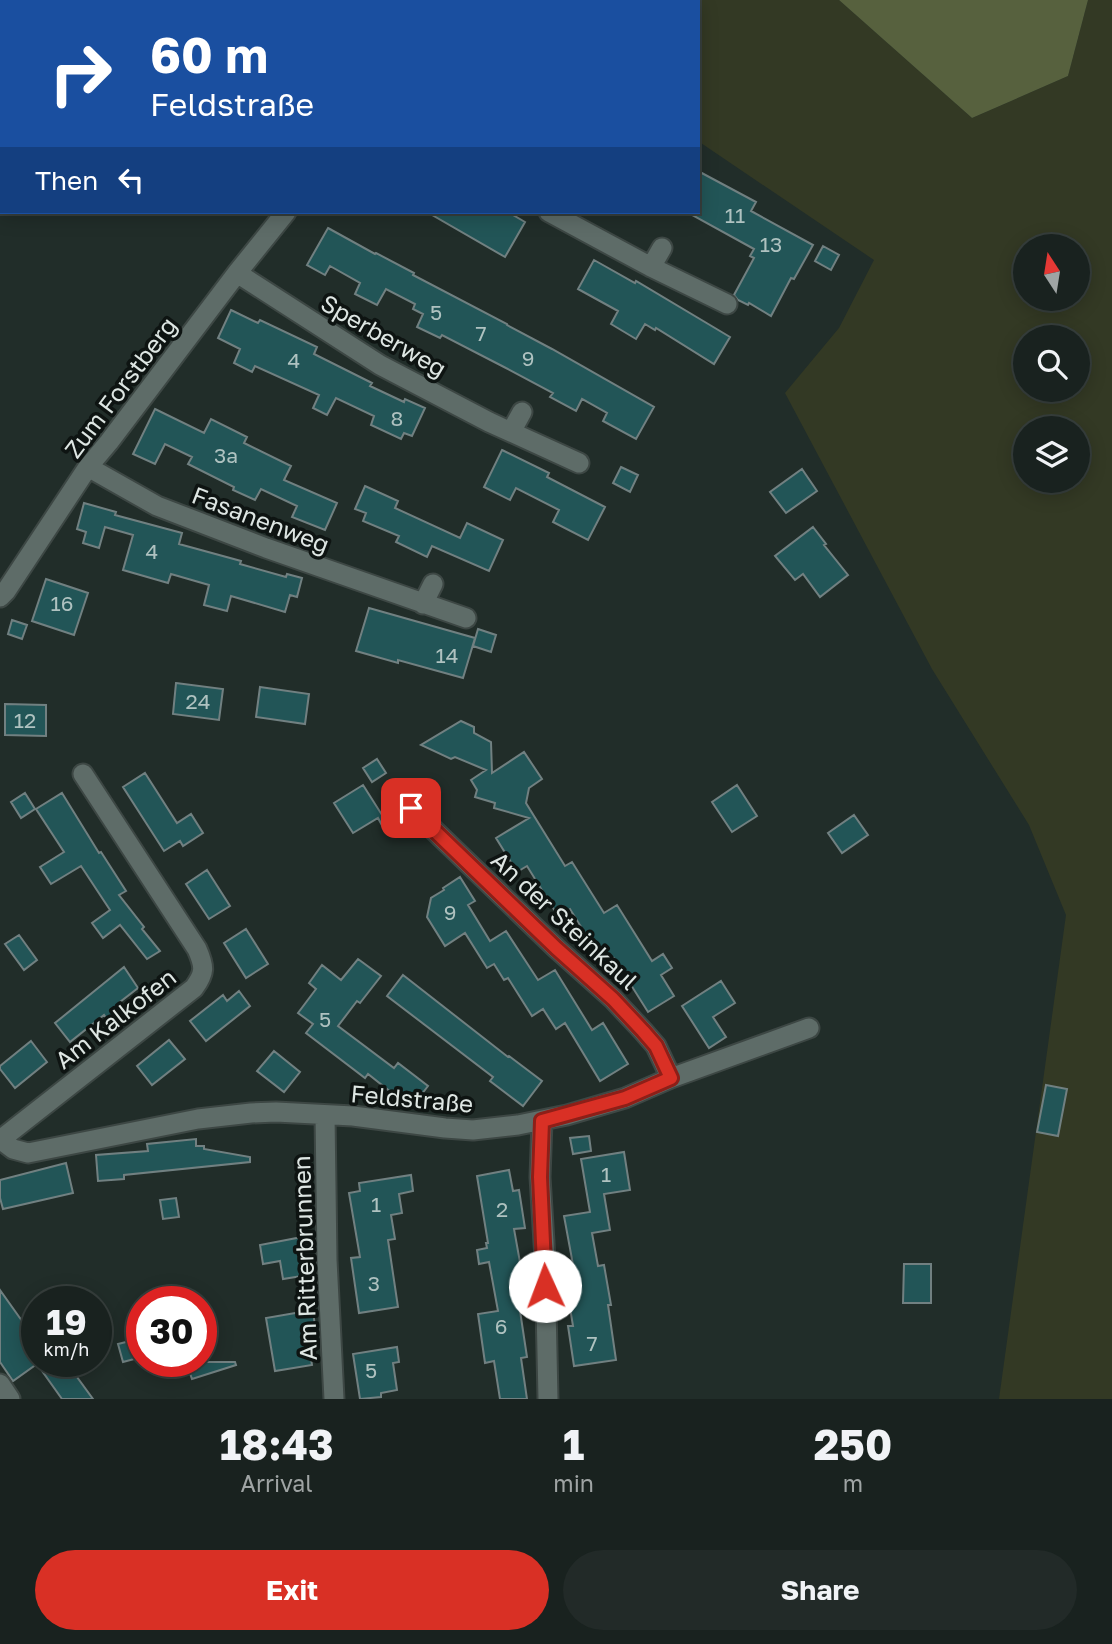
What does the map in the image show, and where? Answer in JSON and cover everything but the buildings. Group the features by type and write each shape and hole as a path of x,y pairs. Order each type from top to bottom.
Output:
{"street":[{"name":"Zum Forstberg","path":"0,597 88,467 284,214"},
{"path":"553,214 727,304"},
{"path":"651,267 662,248"},
{"name":"Sperberweg","path":"237,273 380,365 511,432 579,463"},
{"path":"511,432 522,412"},
{"name":"Fasanenweg","path":"88,467 157,506 279,553 466,618"},
{"path":"423,604 433,584"},
{"name":"Am Kalkofen","path":"0,1140 194,989 204,971 197,949 83,775"},
{"name":"An der Steinkaul","path":"411,808 556,948 613,999 656,1046 671,1078"},
{"name":"Feldstraße","path":"0,1140 13,1149 28,1153 228,1115 276,1112 365,1117 472,1130 542,1121 625,1098 671,1078 809,1028"},
{"name":"Am Ritterbrunnen","path":"324,1115 327,1260 334,1399"},
{"path":"542,1121 540,1177 548,1399"},
{"path":"0,1384 10,1399"}],"green space":[{"path":"700,0 839,0 972,118 1068,76 1088,0 1112,0 1112,1399 999,1399 1066,915 1029,825 932,669 785,393 839,328 874,260 700,142"},
{"path":"839,0 1088,0 1068,76 972,118"}],"route":[{"path":"411,808 556,948 613,999 656,1046 671,1078 595,1108 542,1121 540,1177 545,1286"}]}
